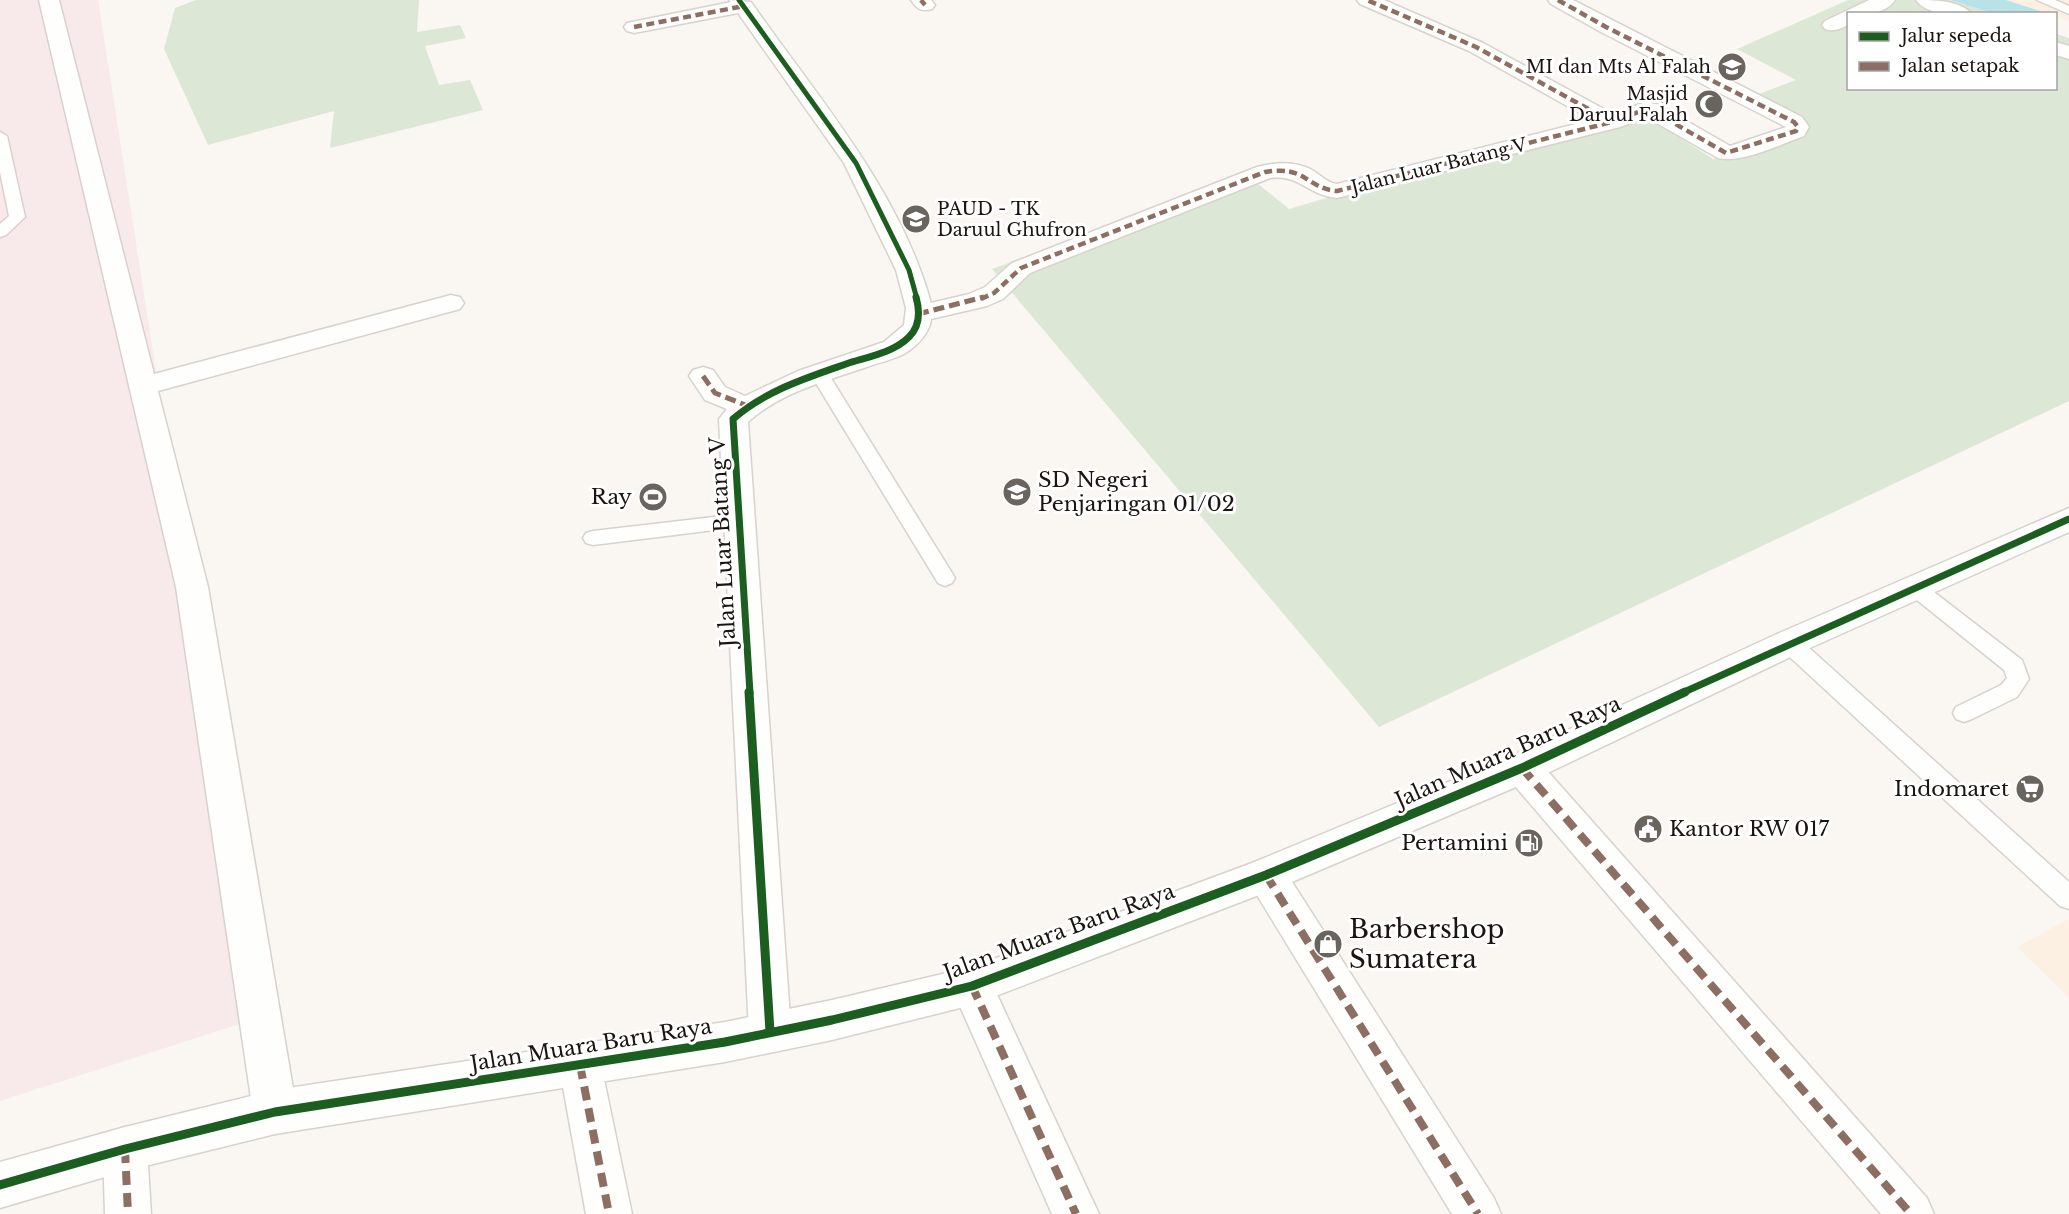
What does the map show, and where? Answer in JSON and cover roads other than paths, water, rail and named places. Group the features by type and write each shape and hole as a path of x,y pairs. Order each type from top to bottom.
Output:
{"street":[{"path":"50,0 192,587 275,1112"},
{"path":"1367,0 1476,46 1612,122"},
{"name":"Jalan Luar Batang V","path":"918,314 978,300 994,293 1021,268 1266,172 1286,170 1299,173 1316,186 1338,191 1612,122 1646,109 1726,153 1796,131 1798,127 1783,116 1606,27 1558,0"},
{"path":"1861,12 1885,0"},
{"path":"1926,0 1957,12"},
{"path":"633,27 741,3 856,164 909,270 919,308 917,325 910,336 894,348 775,391 748,406 713,393 708,388 704,376"},
{"path":"144,386 451,303"},
{"name":"Jalan Luar Batang V","path":"748,406 734,419 770,1032"},
{"name":"Jalan Muara Baru Raya","path":"0,1185 125,1149 275,1112 725,1042 832,1020 972,986 1266,876 1522,768 1790,643 2069,519"},
{"path":"1522,768 1911,1214"},
{"path":"1266,876 1478,1214"},
{"path":"972,986 1076,1214"},
{"path":"580,1065 609,1214"},
{"path":"125,1149 128,1214"}],"lane":[{"path":"2043,0 2069,10"},
{"path":"0,136 17,217 0,232"},
{"path":"820,375 945,578"},
{"path":"593,538 740,522"},
{"path":"1914,587 2014,666 2018,679 2009,691 1964,713"},
{"path":"1790,643 2069,898"}],"water":[{"path":"1950,0 2006,0 2043,12 1989,12"}],"place":[{"name":"MI dan Mts Al Falah","path":"1732,67"},
{"name":"Masjid Daruul Falah","path":"1709,104"},
{"name":"PAUD - TK Daruul Ghufron","path":"916,219"},
{"name":"SD Negeri Penjaringan 01/02","path":"1017,492"},
{"name":"Ray","path":"653,497"},
{"name":"Indomaret","path":"2030,789"},
{"name":"Kantor RW 017","path":"1648,829"},
{"name":"Pertamini","path":"1529,843"},
{"name":"Barbershop Sumatera","path":"1328,944"}]}
